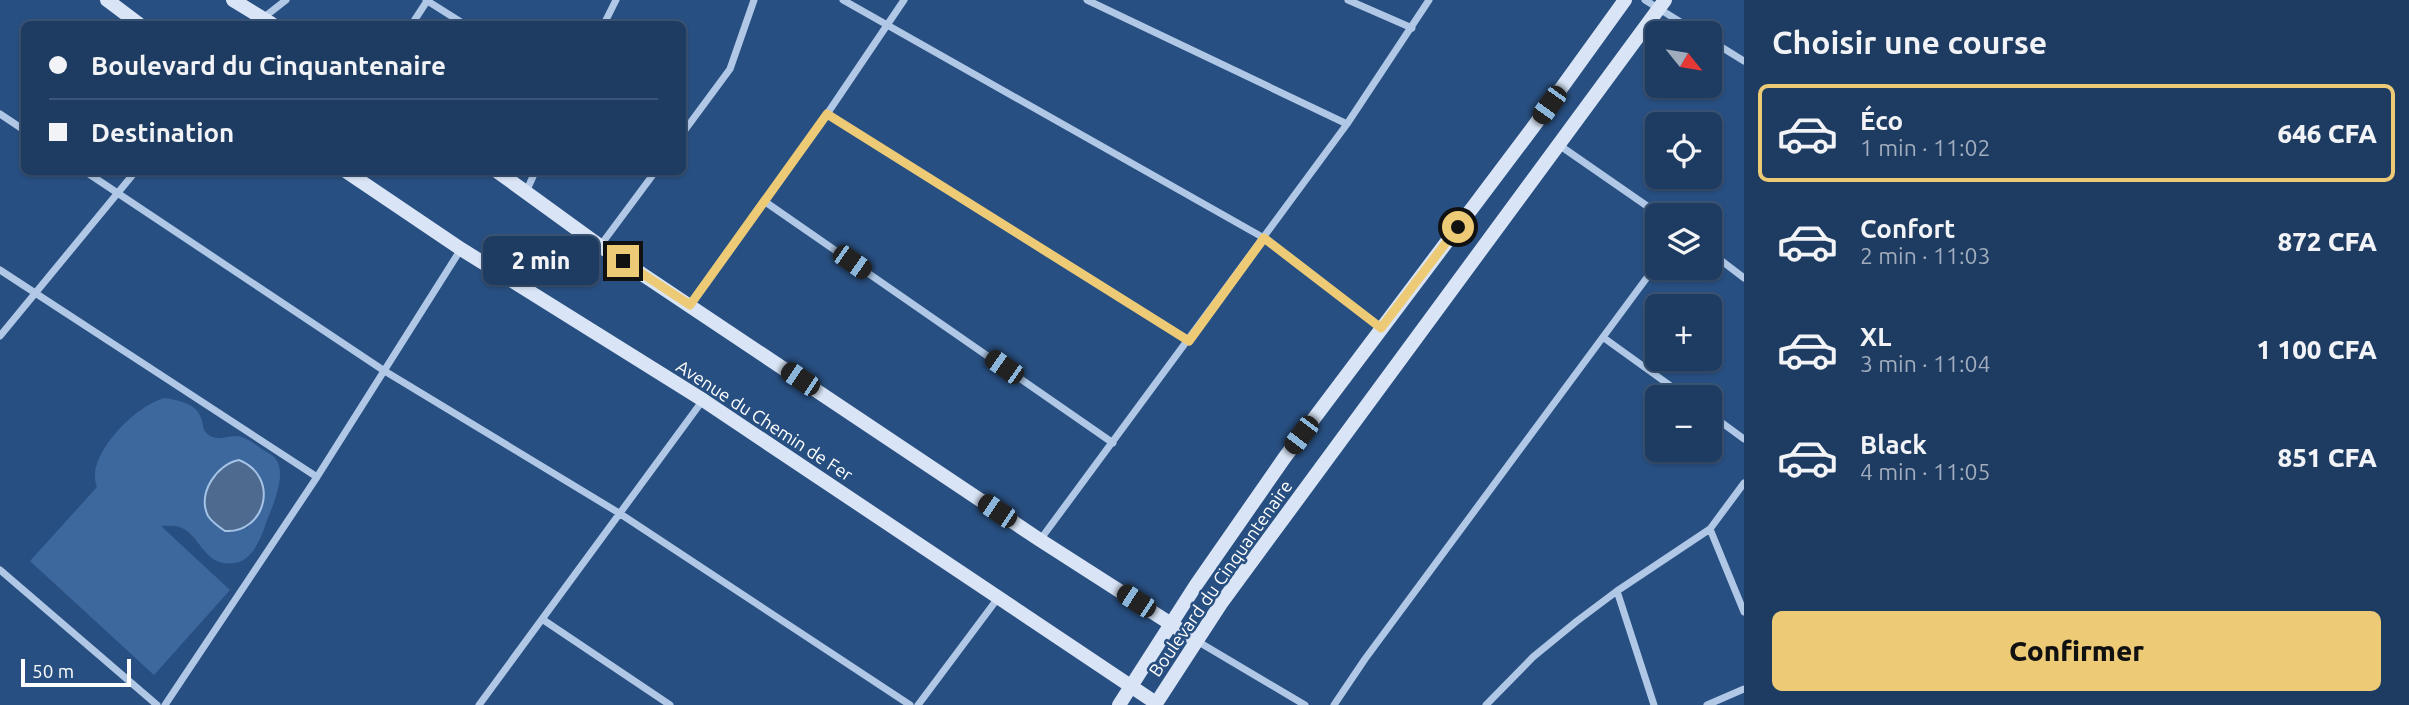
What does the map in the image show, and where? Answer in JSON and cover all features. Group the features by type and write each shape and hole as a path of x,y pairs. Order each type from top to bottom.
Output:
{"street":[{"path":"107,0 135,21"},
{"path":"233,0 267,21 286,0"},
{"path":"414,21 426,0 459,21"},
{"path":"686,129 730,69 754,0"},
{"path":"843,0 1264,238 1381,328"},
{"path":"690,305 827,114 904,0"},
{"path":"1087,0 1347,124"},
{"path":"1348,0 1412,28"},
{"path":"1040,540 1347,124 1429,0"},
{"name":"Boulevard du Cinquantenaire","path":"1119,705 1170,622 1285,457 1534,126 1625,0"},
{"path":"1645,0 1662,5 1683,21"},
{"path":"605,21 613,1"},
{"name":"Boulevard du Cinquantenaire","path":"1157,704 1222,602 1662,5"},
{"path":"1722,47 1744,61"},
{"path":"0,114 21,128"},
{"path":"827,114 1189,341"},
{"path":"1559,145 1645,205"},
{"path":"91,175 383,370 620,513 910,705"},
{"path":"0,336 133,175"},
{"name":"Avenue du Chemin de Fer","path":"351,175 461,249 703,400 1157,704"},
{"path":"502,175 600,246 1040,540 1196,640 1305,705"},
{"path":"526,192 534,175"},
{"path":"600,246 653,175"},
{"path":"764,201 1114,443"},
{"path":"165,705 317,477 461,249"},
{"path":"1722,261 1744,278"},
{"path":"0,270 317,477"},
{"path":"1334,705 1646,280"},
{"path":"1604,338 1669,385"},
{"path":"479,705 703,400"},
{"path":"1722,423 1744,439"},
{"path":"1489,704 1533,657 1617,591 1710,529 1744,484"},
{"path":"1710,529 1744,612"},
{"path":"0,570 157,705"},
{"path":"1617,591 1654,705"},
{"path":"918,705 998,597"},
{"path":"542,619 670,705"},
{"path":"1707,705 1744,689"}],"shaded area":[{"path":"165,398 196,409 204,430 214,438 238,436 247,439 274,457 278,463 280,480 256,546 249,556 239,562 218,562 189,532 175,526 161,526 230,590 154,675 30,561 97,487 95,475 105,447 128,421 154,402","holes":["248,463 260,476 258,510 246,529 208,490 216,472"]},
{"path":"239,460 252,468 260,479 264,491 263,503 250,524 239,530 225,531 208,516 205,498 217,473 223,467"}],"route":[{"path":"623,261 690,305 827,114 1189,341 1264,238 1381,328 1458,227"}]}
